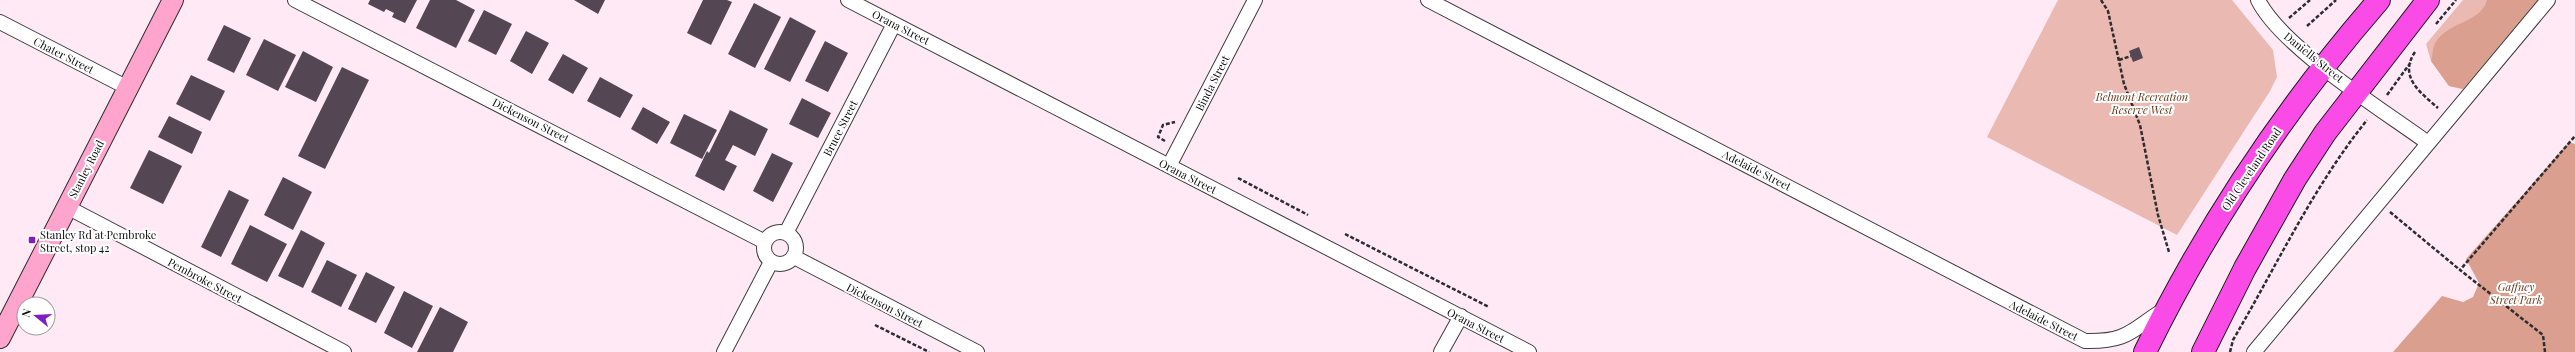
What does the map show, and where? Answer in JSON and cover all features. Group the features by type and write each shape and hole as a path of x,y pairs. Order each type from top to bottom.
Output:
{"highway":[{"name":"Old Cleveland Road","path":"2145,352 2167,308 2215,222 2323,65 2379,0"},
{"path":"2202,352 2245,268 2295,179 2325,133 2428,0"}],"main road":[{"name":"Stanley Road","path":"0,338 173,0"}],"street":[{"name":"Dickenson Street","path":"295,0 765,242"},
{"name":"Orana Street","path":"848,0 1529,352"},
{"name":"Binda Street","path":"1169,166 1255,0"},
{"name":"Adelaide Street","path":"1428,0 2089,346 2125,337 2167,308"},
{"name":"Daniells Street","path":"2258,0 2278,27 2358,92"},
{"path":"2254,352 2548,0"},
{"name":"Chater Street","path":"0,22 128,88"},
{"name":"Bruce Street","path":"786,233 894,24"},
{"path":"2358,92 2428,143"},
{"name":"Pembroke Street","path":"67,208 344,352"},
{"path":"775,233 786,233 794,240 796,245 794,257 782,265 771,262 765,255 765,242 775,233"},
{"name":"Dickenson Street","path":"794,257 977,352"},
{"path":"724,352 771,262"},
{"path":"1441,352 1460,316"}],"path":[{"path":"2101,0 2108,11 2124,84 2140,125 2158,215 2169,252"},
{"path":"2278,27 2310,0"},
{"path":"2307,26 2336,0"},
{"path":"2435,26 2456,0"},
{"path":"2230,352 2233,340 2299,222 2343,150 2411,62 2418,48"},
{"path":"2119,60 2131,56"},
{"path":"2411,62 2411,83 2440,110"},
{"path":"2460,270 2575,136"},
{"path":"1238,178 1308,215"},
{"path":"2379,202 2460,270 2543,335 2544,352"},
{"path":"1345,234 1489,306"},
{"path":"875,325 930,352"}],"green space":[{"name":"Belmont Recreation Reserve West","path":"2058,0 2232,0 2273,50 2277,77 2270,91 2177,235 1987,137"},
{"path":"2463,0 2539,0 2463,89 2449,86 2431,61 2426,44"},
{"path":"2487,0 2538,0 2463,89 2449,86 2431,61 2434,46 2445,32 2477,14 2483,8"},
{"name":"Gaffney Street Park","path":"2569,142 2575,144 2575,352 2393,352 2442,296 2463,302 2473,297 2479,283 2466,259"}],"building":[{"path":"370,0 417,0 405,23 392,17 394,13 386,9 384,12 368,4"},
{"path":"430,0 456,0 475,10 456,48 416,28"},
{"path":"574,0 605,0 598,14"},
{"path":"703,0 727,0 732,2 711,45 687,33"},
{"path":"754,3 781,17 755,68 728,54"},
{"path":"484,10 512,24 496,55 468,41"},
{"path":"790,17 816,31 790,82 764,69"},
{"path":"224,25 251,38 234,73 207,60"},
{"path":"526,31 549,43 532,74 510,61"},
{"path":"264,39 296,55 278,91 246,75"},
{"path":"825,41 848,53 828,92 805,81"},
{"path":"2139,47 2143,58 2133,62 2129,51"},
{"path":"303,51 333,67 316,102 285,87"},
{"path":"563,54 588,68 573,94 548,80"},
{"path":"342,67 369,80 325,169 298,156"},
{"path":"191,75 225,91 210,121 176,104"},
{"path":"600,77 633,95 620,118 587,101"},
{"path":"802,98 831,113 818,138 789,124"},
{"path":"643,107 670,122 657,144 631,129"},
{"path":"730,110 768,129 755,156 733,145 725,160 737,166 724,191 695,176 707,151 709,153"},
{"path":"684,114 717,130 702,159 670,143"},
{"path":"169,116 202,132 192,154 158,137"},
{"path":"149,150 182,166 163,204 130,188"},
{"path":"772,153 793,163 773,202 753,191"},
{"path":"283,177 312,192 293,230 264,215"},
{"path":"229,190 249,200 221,257 201,247"},
{"path":"250,225 287,244 267,282 231,264"},
{"path":"301,230 325,243 303,288 278,276"},
{"path":"327,260 357,275 341,307 311,292"},
{"path":"366,272 395,287 376,323 348,309"},
{"path":"404,291 433,306 412,348 384,333"},
{"path":"440,307 468,322 453,352 417,352"}],"place":[{"name":"Stanley Rd at Pembroke Street, stop 42","path":"32,240"}]}
